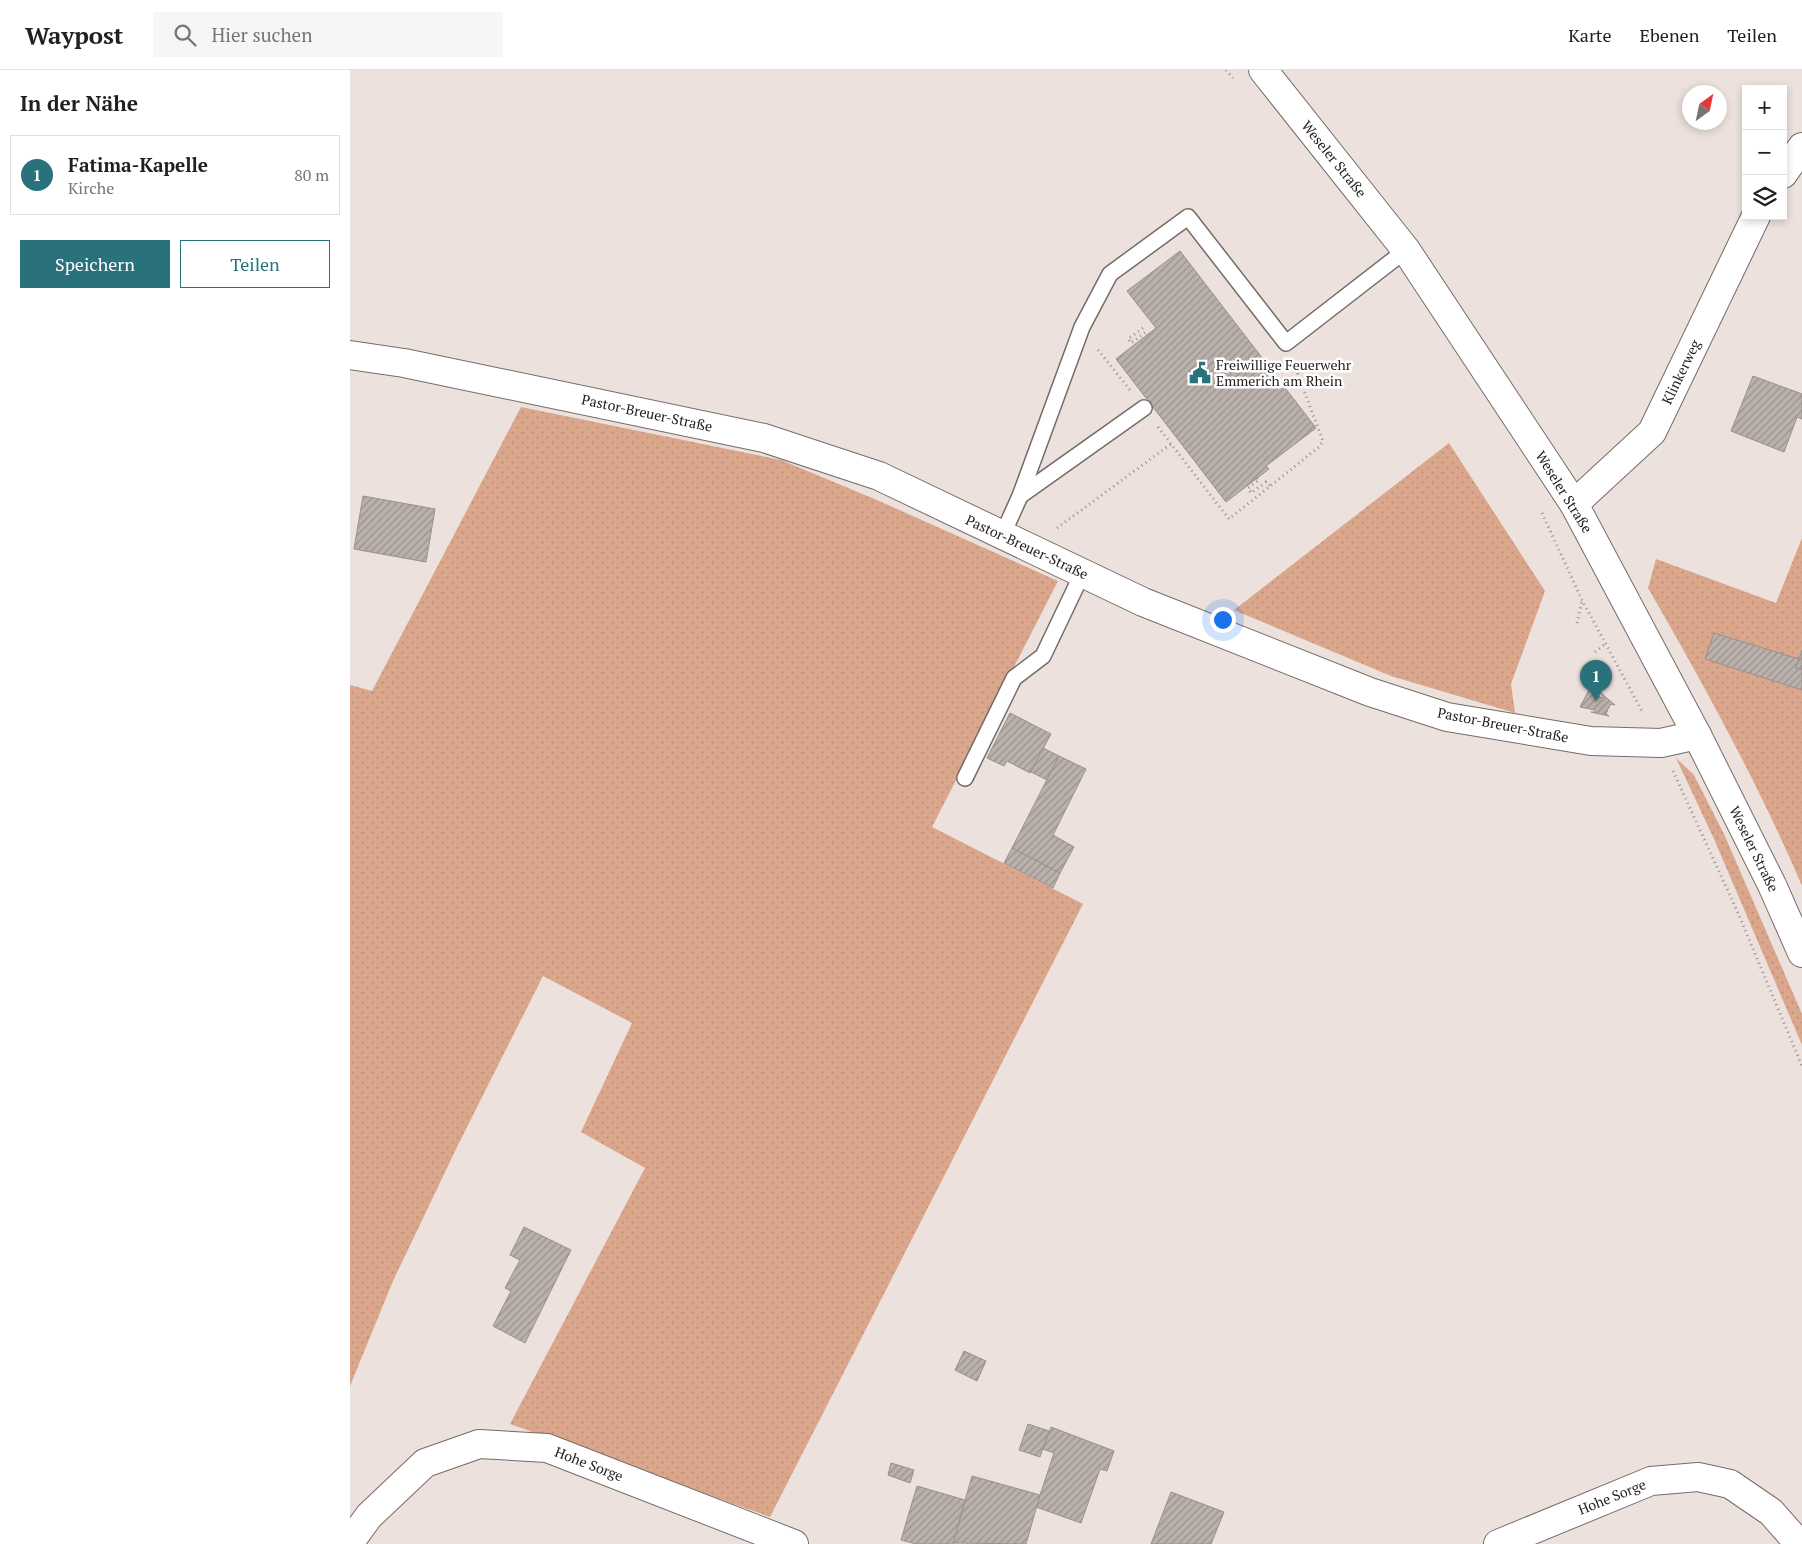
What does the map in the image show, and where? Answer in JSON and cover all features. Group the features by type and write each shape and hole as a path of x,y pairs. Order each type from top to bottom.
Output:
{"street":[{"name":"Weseler Straße","path":"1262,70 1406,250 1574,504 1698,735 1772,885 1802,953"},
{"path":"1787,168 1802,147"},
{"name":"Klinkerweg","path":"1574,504 1652,432 1754,220"},
{"name":"Pastor-Breuer-Straße","path":"350,355 404,363 764,438 879,476 1143,602 1370,692 1447,717 1591,742 1661,743 1698,735"},
{"name":"Hohe Sorge","path":"350,1542 369,1516 425,1464 479,1444 547,1448 794,1544"},
{"name":"Hohe Sorge","path":"1498,1544 1651,1481 1698,1477 1730,1484 1771,1512 1794,1538 1802,1540"}],"lane":[{"path":"1002,536 1020,496 1082,327 1110,274 1188,217 1286,343 1406,250"},
{"path":"1020,496 1144,408"},
{"path":"965,778 1014,678 1042,656 1082,574"}],"path":[{"path":"1226,70 1238,84"},
{"path":"1082,327 1228,519 1320,447 1323,441 1286,343"},
{"path":"1143,328 1128,340 1132,343 1146,332 1148,335"},
{"path":"1036,552 1042,538 1171,444"},
{"path":"1257,478 1259,480 1248,488 1251,493 1266,482 1270,486"},
{"path":"1539,509 1582,600 1661,743 1738,913 1802,1066"},
{"path":"1578,623 1582,600"},
{"path":"1595,652 1605,644"}],"shaded area":[{"path":"521,407 781,460 877,500 1058,581 932,827 1083,904 770,1517 510,1424 645,1168 581,1132 632,1023 543,976 458,1145 393,1281 350,1386 350,685 372,691"},
{"path":"1449,443 1545,591 1511,684 1515,713 1391,676 1234,610"},
{"path":"1802,538 1802,886 1730,735 1648,588 1656,559 1776,603"},
{"path":"1676,758 1694,775 1724,834 1802,1014 1802,1045 1714,839"}],"building":[{"name":"Freiwillige Feuerwehr Emmerich am Rhein","path":"1180,251 1316,428 1266,466 1269,469 1226,502 1116,359 1156,328 1127,291"},
{"path":"1753,376 1802,394 1802,419 1797,417 1784,452 1731,431"},
{"path":"363,496 435,509 426,562 354,549"},
{"path":"1714,633 1799,659 1796,668 1802,669 1802,690 1705,659"},
{"path":"1802,650 1802,669 1796,668"},
{"path":"1590,688 1601,698 1603,696 1601,693 1615,705 1611,704 1608,709 1606,714 1609,716 1591,712 1595,712 1595,710 1580,707"},
{"path":"1010,713 1051,734 1030,773 1007,761 1004,766 987,758"},
{"path":"1043,748 1059,756 1047,780 1031,772"},
{"path":"1059,756 1086,769 1053,835 1074,847 1060,873 1012,848"},
{"path":"1012,848 1060,873 1053,888 1004,863"},
{"path":"524,1227 571,1250 525,1343 493,1326 511,1291 505,1288 520,1260 510,1255"},
{"path":"964,1351 986,1361 977,1381 955,1370"},
{"path":"1028,1424 1049,1431 1040,1457 1019,1450"},
{"path":"1051,1427 1114,1451 1107,1471 1100,1469 1081,1523 1036,1507 1054,1453 1043,1449"},
{"path":"891,1463 914,1470 910,1483 888,1475"},
{"path":"972,1476 1040,1495 1026,1544 953,1543"},
{"path":"917,1486 965,1500 953,1544 916,1544 901,1540"},
{"path":"1171,1492 1224,1512 1211,1544 1151,1544"}],"place":[{"name":"Freiwillige Feuerwehr Emmerich am Rhein","path":"1200,373"},
{"name":"Fatima-Kapelle","path":"1596,701"}]}
